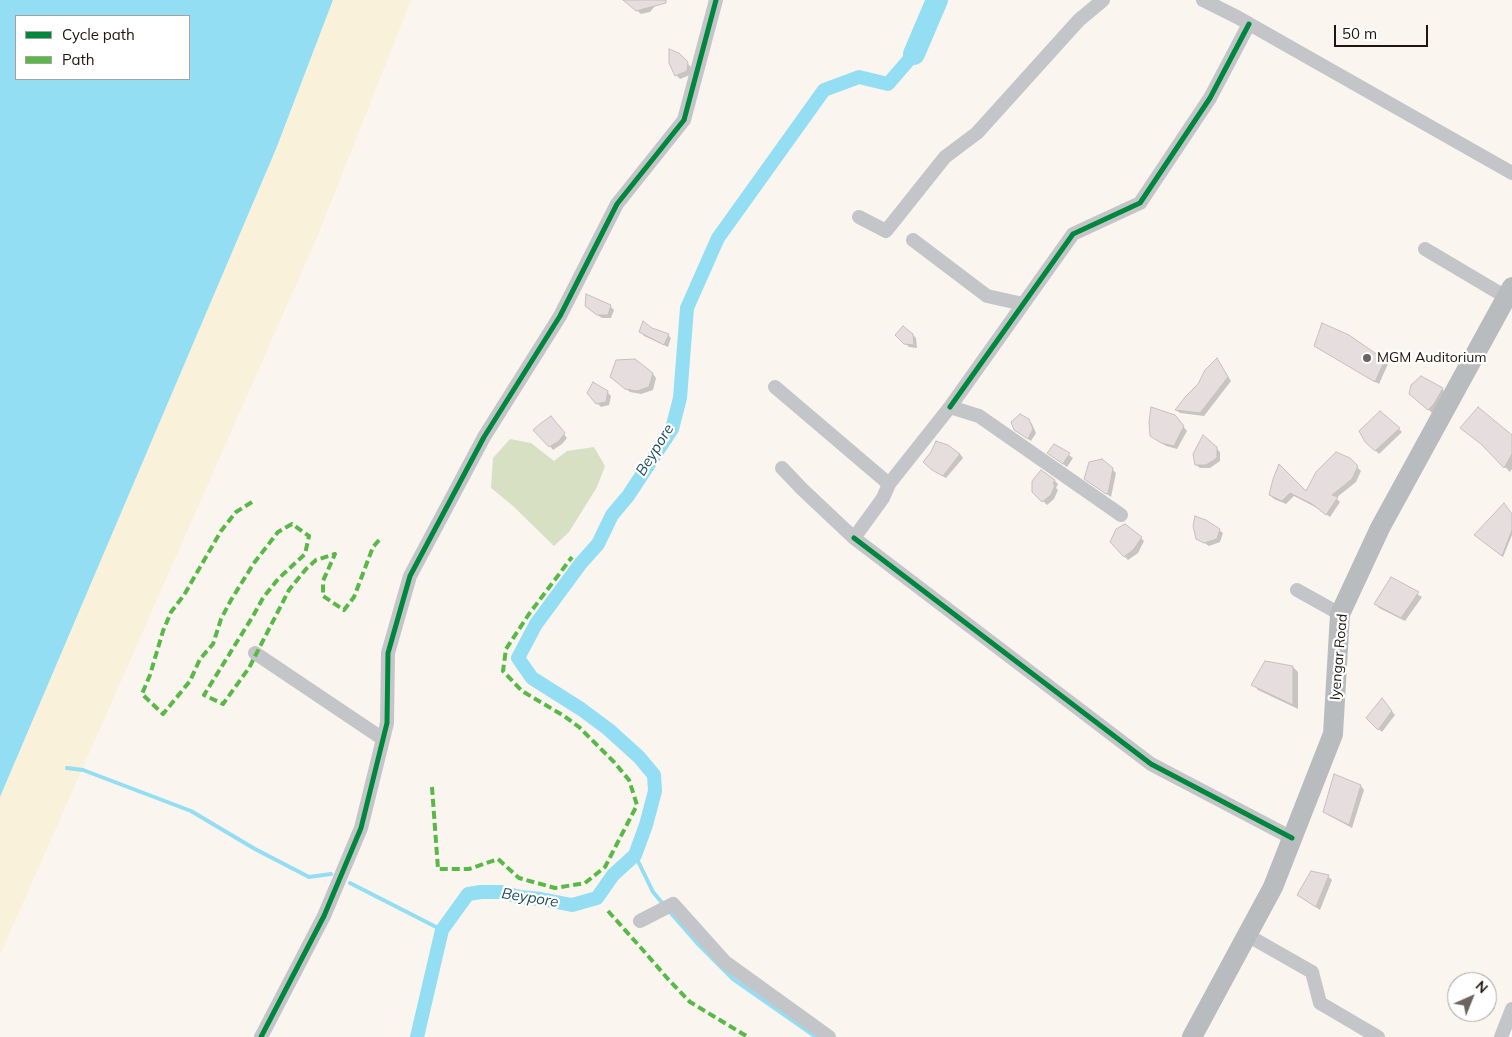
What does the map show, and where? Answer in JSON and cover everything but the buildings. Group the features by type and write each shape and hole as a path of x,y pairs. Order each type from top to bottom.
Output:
{"main road":[{"name":"Iyengar Road","path":"1192,1037 1273,887 1333,734 1340,614 1380,528 1509,292"}],"street":[{"path":"261,1037 324,916 361,828 387,723 388,652 410,576 484,437 560,316 617,204 684,120 716,0"},
{"path":"860,217 886,230 945,157 977,133 1079,20 1103,0"},
{"path":"1204,0 1512,173"},
{"path":"854,538 883,498 889,484 950,407 1073,234 1140,203 1210,98 1249,24"},
{"path":"913,240 987,296 1023,304"},
{"path":"1425,249 1509,292"},
{"path":"774,387 889,484"},
{"path":"950,407 979,416 1121,515"},
{"path":"782,468 802,490 854,538 1150,764 1292,838"},
{"path":"1297,590 1340,614"},
{"path":"255,653 384,738"},
{"path":"640,921 673,904 725,962 829,1037"},
{"path":"1247,935 1312,972 1320,1003 1378,1037"},
{"path":"1501,1037 1512,1009"}],"green space":[{"path":"510,439 531,443 554,461 567,451 594,447 605,466 597,487 569,532 554,546 512,505 491,488 493,458"}],"sand":[{"path":"333,0 411,0 318,235 0,955 0,797 276,149"}],"water":[{"path":"0,0 333,0 276,149 0,797"}],"waterway":[{"path":"914,54 937,0"},
{"name":"Beypore","path":"417,1037 442,930 468,894 501,892 572,905 597,898 613,875 635,855 646,825 655,791 654,775 639,757 608,729 581,709 532,678 518,658 536,624 581,563 598,544 612,515 628,496 672,429 680,398 687,308 718,238 824,90 859,77 888,84 914,54"},
{"path":"67,768 83,770 191,811 255,849 309,877 331,874"},
{"name":"Beypore","path":"635,855 653,892 664,905"},
{"path":"350,883 442,930"},
{"name":"Beypore","path":"669,911 697,943 733,979 816,1037"}],"marked path":[{"path":"252,502 236,512 221,531 184,595 171,612 163,631 150,675 142,694 163,714 190,681 200,659 213,644 221,619 231,600 254,563 278,532 292,524 309,536 305,554 278,579 263,598 204,695 223,704 249,668 289,590 306,569 316,560 335,554 323,581 323,596 344,610 354,597 373,547 380,539"},
{"path":"432,787 438,869 469,869 498,859 519,878 555,888 585,883 605,867 637,805 629,780 579,727 522,691 503,671 506,649 529,614 572,557"},
{"path":"608,911 690,1002 748,1037"}],"cycle path":[{"path":"261,1037 324,916 361,828 387,723 388,653 410,576 484,437 560,316 617,204 684,120 716,0"},
{"path":"950,407 1073,234 1140,203 1210,98 1249,24"},
{"path":"854,538 1151,764 1292,838"}],"place":[{"name":"MGM Auditorium","path":"1367,358"}]}
